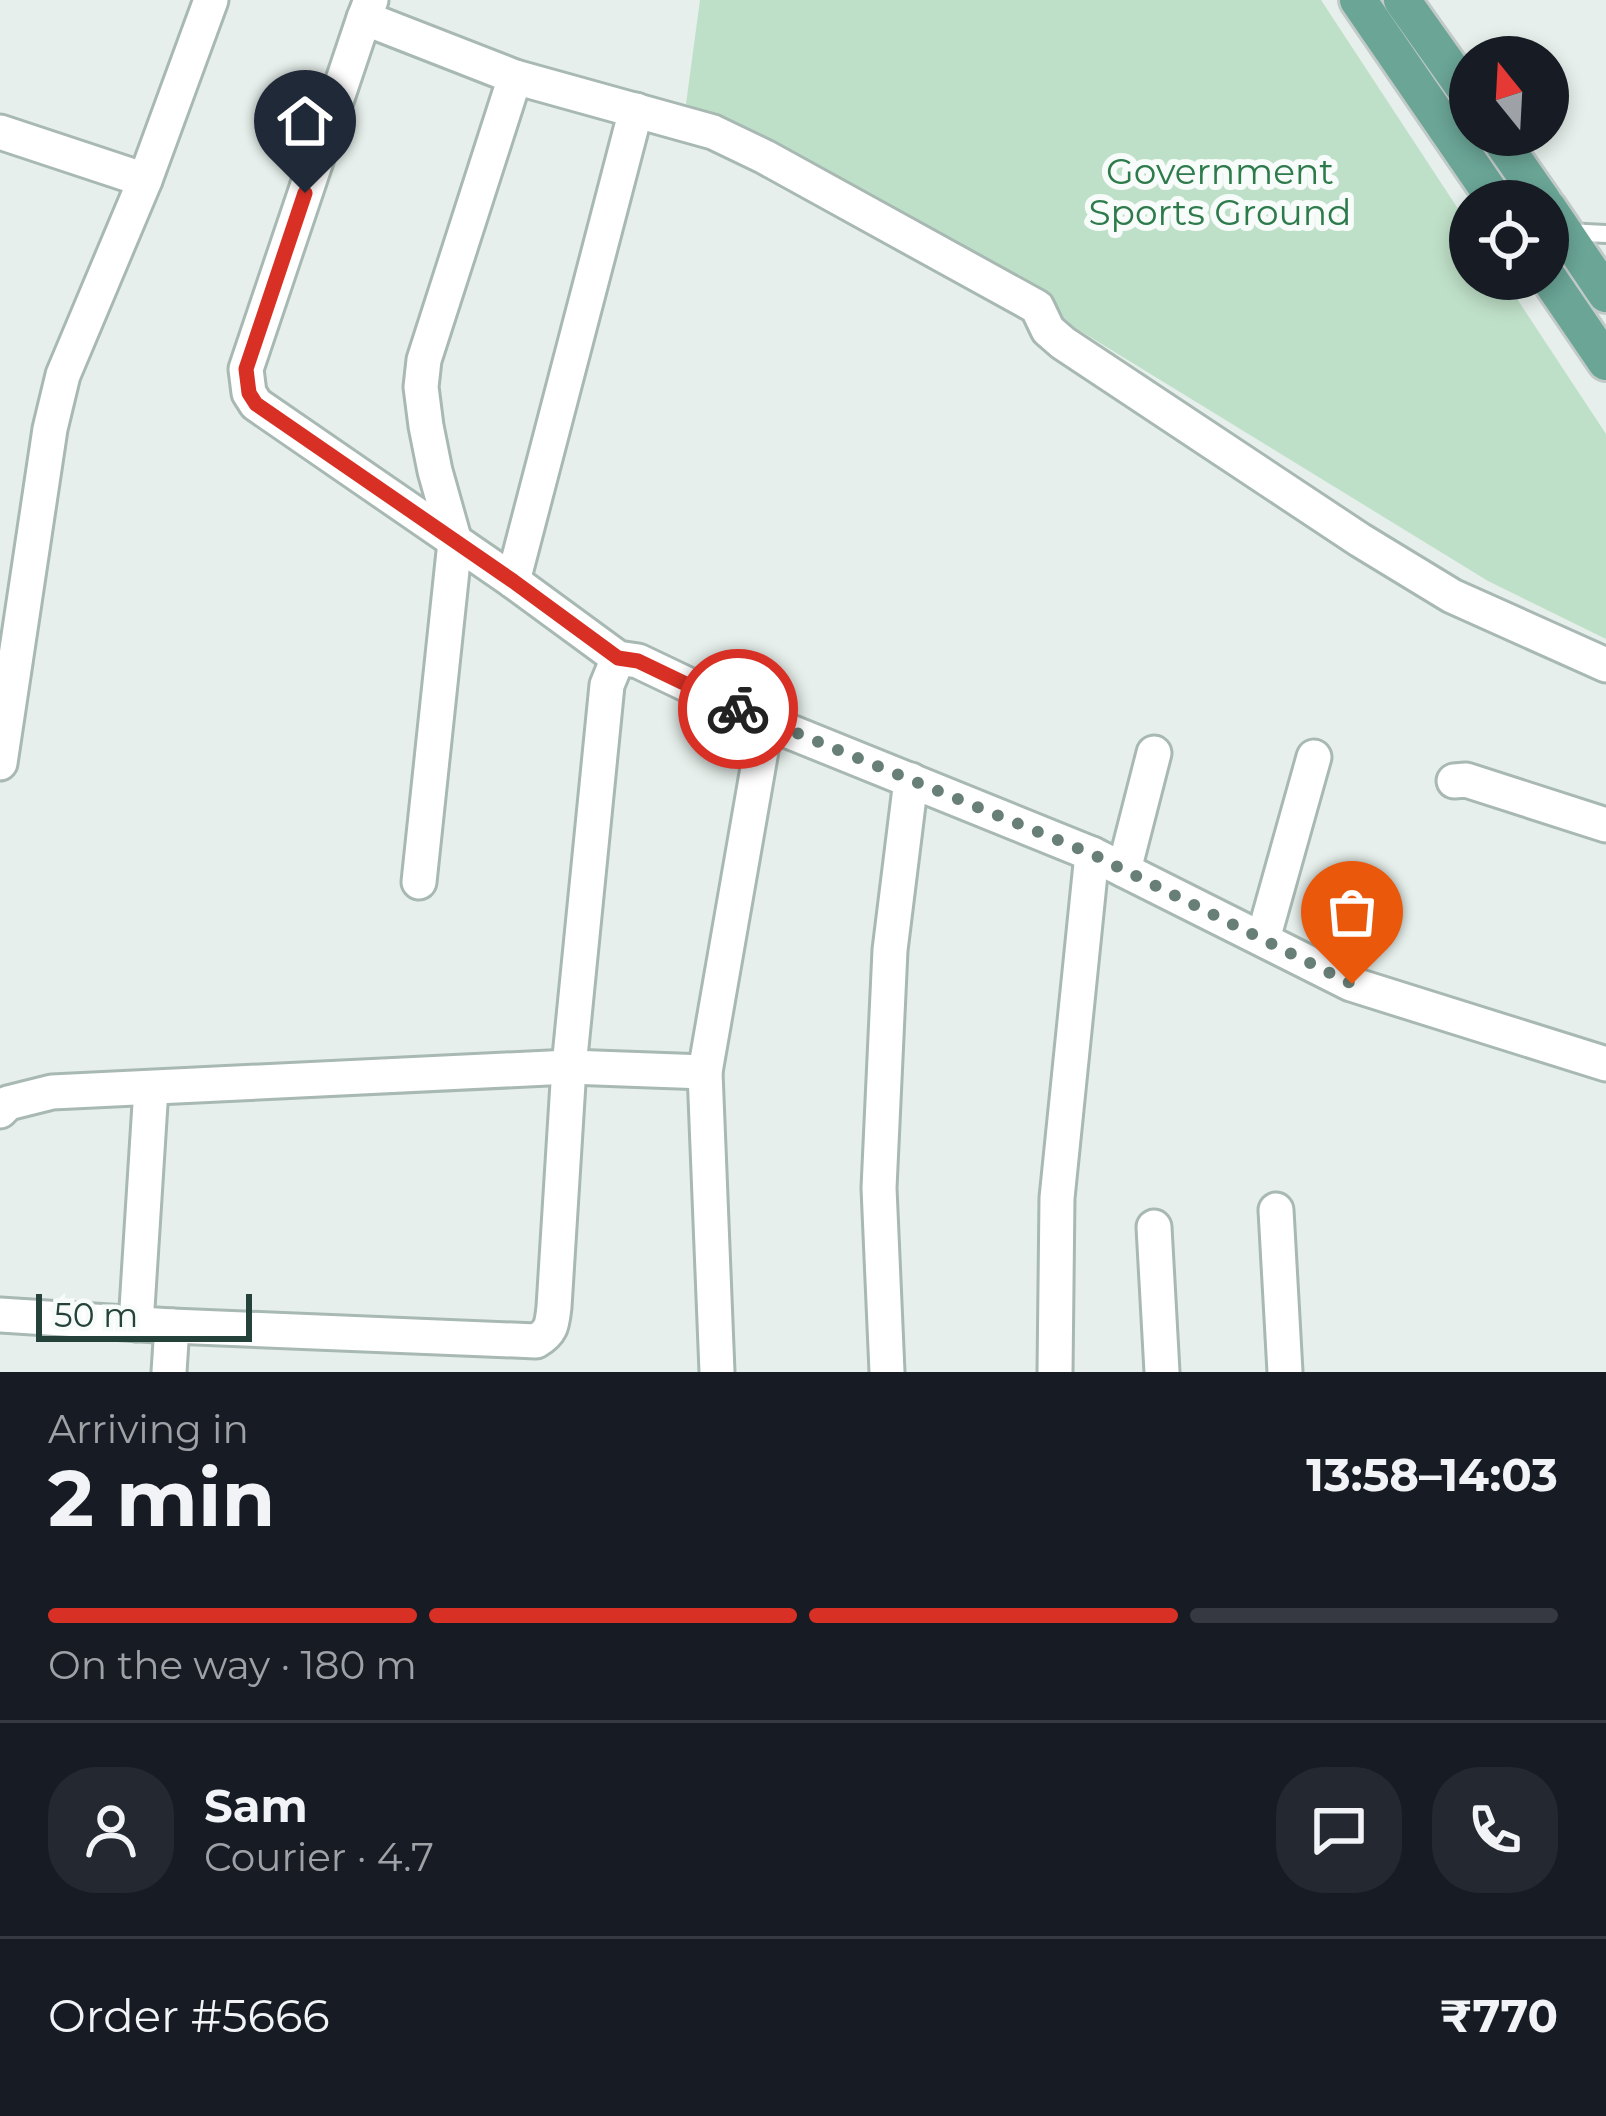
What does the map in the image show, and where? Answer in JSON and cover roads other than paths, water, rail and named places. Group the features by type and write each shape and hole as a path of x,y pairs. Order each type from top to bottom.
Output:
{"main road":[{"path":"1358,0 1482,180"},
{"path":"1402,0 1449,66"},
{"path":"1569,238 1606,294"},
{"path":"1563,300 1606,362"}],"street":[{"path":"0,763 50,429 63,375 145,180 211,0"},
{"path":"1606,665 1452,596 1063,343 1048,330 1037,307 765,157 713,132 515,76 368,9 246,369 249,393 256,404 618,658 638,661 766,722 1092,854 1352,984 1606,1064"},
{"path":"418,882 455,542 426,426 421,387 424,360 515,76"},
{"path":"513,581 636,110"},
{"path":"0,132 145,180"},
{"path":"0,1315 172,1327 536,1341 547,1335 554,1307 569,1067 608,686 618,658"},
{"path":"716,1372 705,1072 766,722"},
{"path":"1124,870 1154,753"},
{"path":"1263,940 1314,757"},
{"path":"887,1372 880,1164 890,950 911,780"},
{"path":"1454,781 1466,780 1606,825"},
{"path":"1055,1372 1057,1198 1092,854"},
{"path":"0,1111 8,1103 52,1092 569,1067 705,1072"},
{"path":"136,1324 151,1088"},
{"path":"1276,1210 1285,1372"},
{"path":"1154,1227 1162,1372"},
{"path":"169,1372 172,1327"}],"lane":[{"path":"1569,220 1606,234"}],"park label":[{"name":"Government Sports Ground","path":"1220,192"}]}
